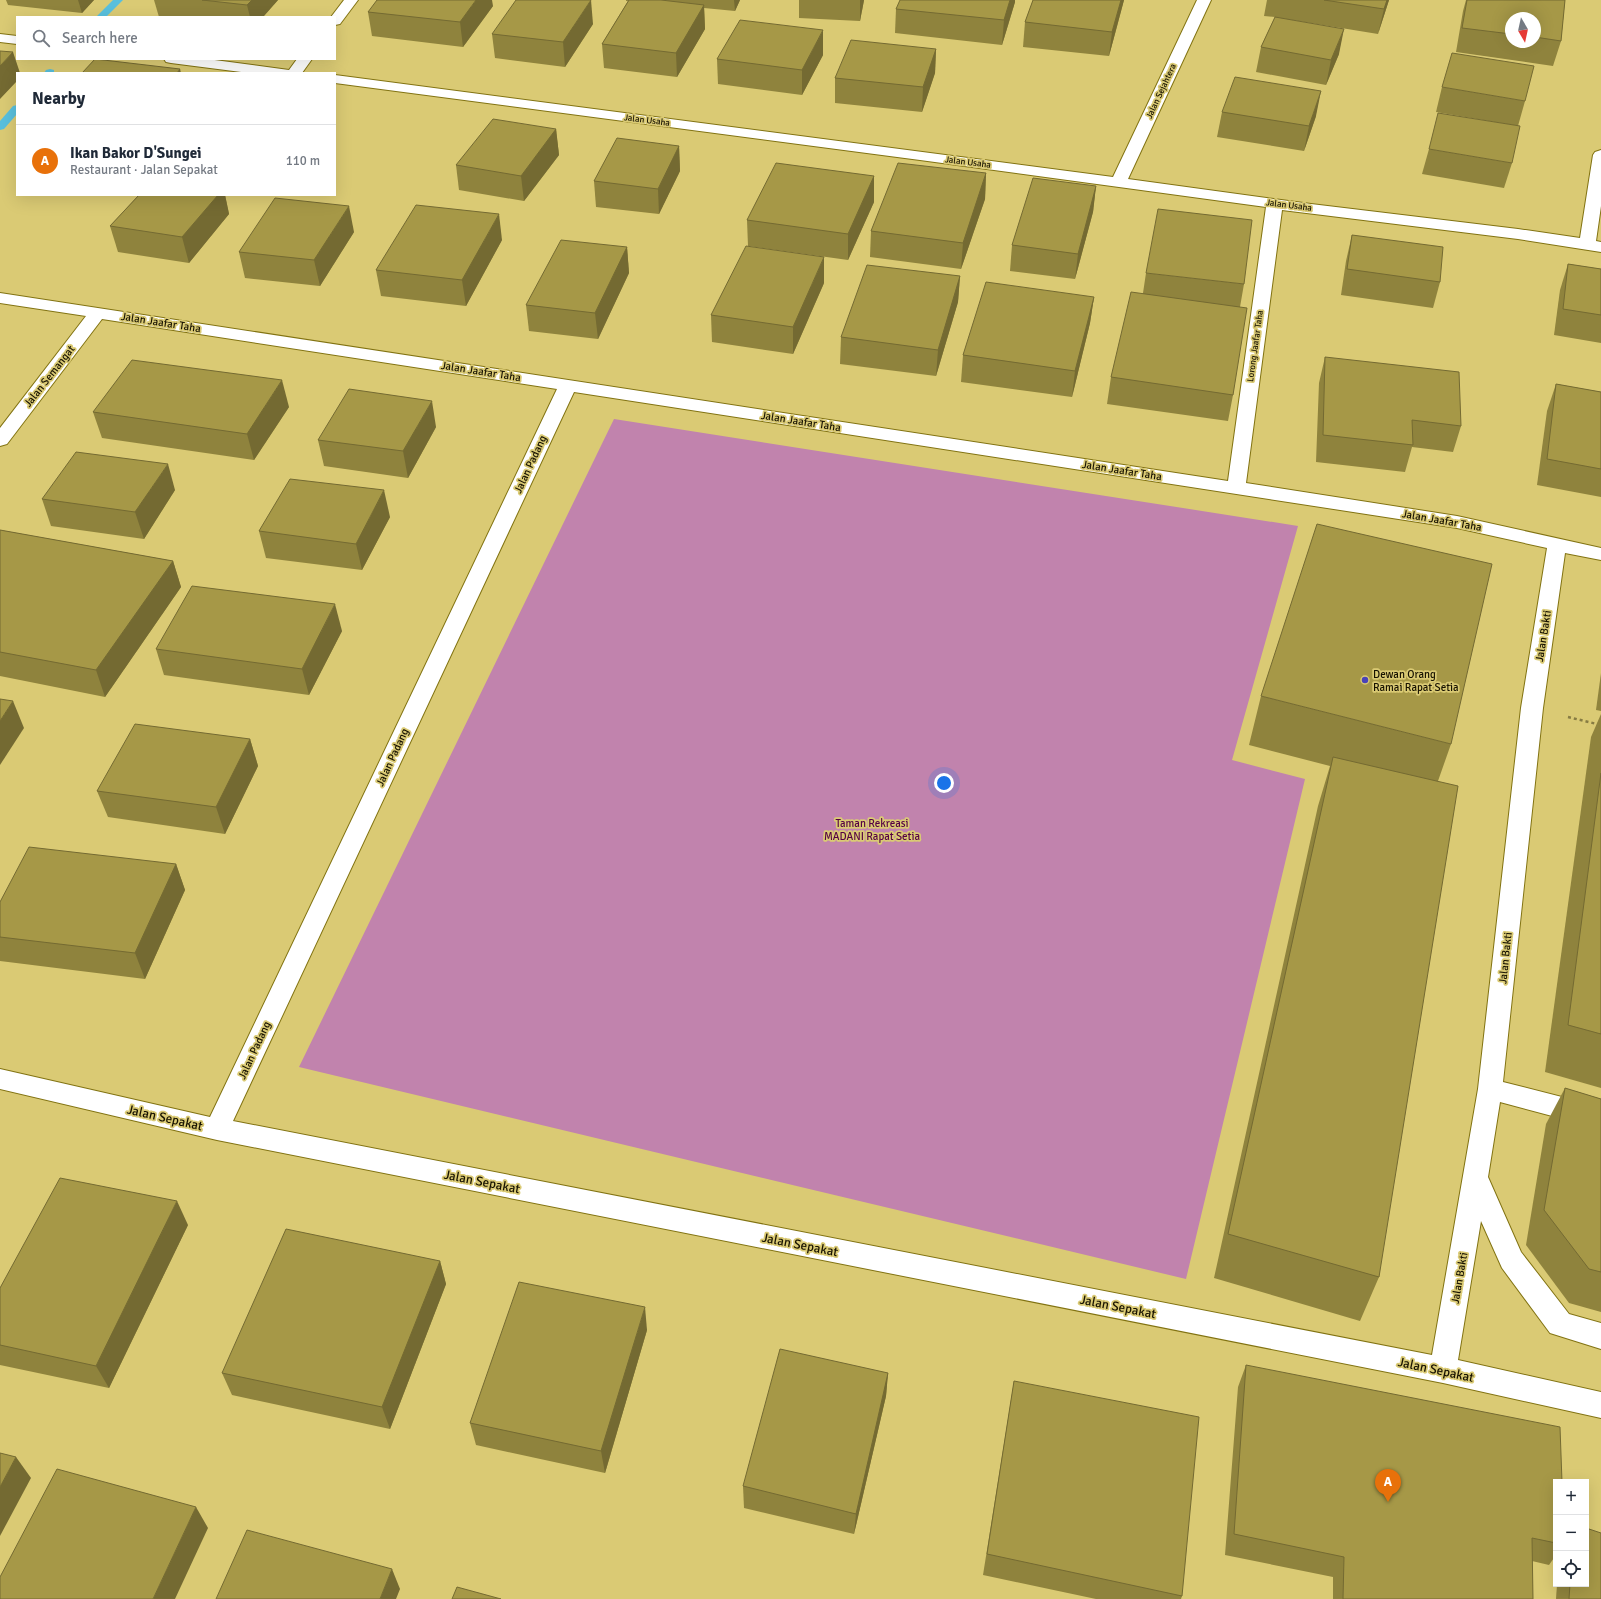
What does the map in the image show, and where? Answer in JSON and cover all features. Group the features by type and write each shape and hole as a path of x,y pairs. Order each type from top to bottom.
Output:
{"street":[{"path":"336,20 352,0"},
{"name":"Jalan Sejahtera","path":"1119,181 1204,0"},
{"path":"0,38 16,40"},
{"path":"179,60 277,72"},
{"path":"295,72 304,60"},
{"name":"Jalan Usaha","path":"336,80 1119,181 1275,204 1476,228 1594,246"},
{"path":"1594,246 1601,155"},
{"name":"Lorong Jaafar Taha","path":"1236,488 1275,204"},
{"name":"Jalan Jaafar Taha","path":"0,298 1458,522 1601,554"},
{"name":"Jalan Semangat","path":"0,440 98,312"},
{"name":"Jalan Padang","path":"217,1129 568,385"},
{"name":"Jalan Bakti","path":"1443,1370 1490,1090 1532,708 1557,544"},
{"name":"Jalan Sepakat","path":"0,1079 217,1129 1443,1370 1601,1405"},
{"path":"1490,1090 1601,1118"},
{"path":"1476,1179 1510,1260 1560,1324 1601,1336"}],"green space":[{"name":"Taman Rekreasi MADANI Rapat Setia","path":"614,419 1298,526 1232,760 1305,779 1186,1279 299,1067"}],"building":[{"path":"202,0 252,0 247,5"},
{"path":"377,0 476,0 460,22 368,12"},
{"path":"516,0 591,0 563,42 492,34"},
{"path":"629,0 661,0 704,5 676,53 602,44"},
{"path":"900,0 1010,0 1004,20 896,9"},
{"path":"1033,0 1121,0 1112,32 1025,22"},
{"path":"1324,0 1387,0 1384,9"},
{"path":"1467,0 1565,0 1561,41 1541,38 1541,12 1505,12 1505,33 1462,28"},
{"path":"1275,17 1344,29 1331,60 1261,47"},
{"path":"740,20 823,30 802,70 717,59"},
{"path":"851,40 936,49 923,87 835,78"},
{"path":"0,51 13,52 0,66"},
{"path":"1452,53 1534,66 1525,101 1442,87"},
{"path":"94,60 180,69 178,72 83,72"},
{"path":"1235,77 1321,91 1309,126 1222,112"},
{"path":"1438,113 1520,126 1512,163 1429,149"},
{"path":"493,119 556,129 521,176 456,165"},
{"path":"617,138 679,146 658,189 594,181"},
{"path":"776,163 874,176 848,234 747,220"},
{"path":"898,163 986,173 963,243 871,231"},
{"path":"1033,178 1096,186 1078,254 1012,245"},
{"path":"138,196 217,196 182,237 110,226"},
{"path":"275,198 349,206 314,260 239,252"},
{"path":"416,205 499,214 462,280 376,270"},
{"path":"1158,209 1252,220 1244,284 1146,273"},
{"path":"1352,235 1443,247 1440,282 1347,269"},
{"path":"561,240 627,247 595,313 526,305"},
{"path":"746,246 824,257 793,327 711,315"},
{"path":"1568,264 1601,269 1601,315 1563,309"},
{"path":"867,265 960,276 938,350 841,337"},
{"path":"986,282 1094,297 1075,371 963,355"},
{"path":"1131,292 1247,308 1233,395 1111,377"},
{"path":"1325,357 1459,372 1461,426 1412,420 1413,445 1323,435"},
{"path":"132,360 282,380 247,434 93,412"},
{"path":"1556,384 1601,392 1601,469 1547,459"},
{"path":"349,389 432,401 403,451 318,440"},
{"path":"76,452 168,464 135,512 42,499"},
{"path":"290,479 384,490 356,544 259,531"},
{"name":"Dewan Orang Ramai Rapat Setia","path":"1317,524 1492,564 1451,744 1261,696"},
{"path":"0,530 173,561 96,670 0,652"},
{"path":"192,586 335,604 302,669 156,649"},
{"path":"0,699 13,701 0,721"},
{"path":"135,724 250,739 216,807 97,791"},
{"path":"1333,757 1458,786 1379,1277 1228,1234"},
{"path":"1601,773 1601,1034 1568,1025"},
{"path":"29,847 176,864 135,953 0,937 0,902"},
{"path":"1565,1088 1601,1099 1601,1272 1589,1269 1544,1210"},
{"path":"60,1178 177,1201 96,1366 0,1345 0,1288"},
{"path":"286,1229 440,1261 382,1407 222,1373"},
{"path":"519,1282 645,1307 601,1451 470,1423"},
{"path":"780,1349 888,1373 856,1514 743,1486"},
{"path":"1246,1365 1560,1427 1562,1479 1553,1479 1553,1542 1532,1538 1533,1599 1343,1599 1344,1557 1234,1534"},
{"path":"1014,1381 1199,1417 1182,1596 987,1554"},
{"path":"0,1453 16,1457 0,1487"},
{"path":"57,1469 196,1507 153,1599 0,1599 0,1577"},
{"path":"1589,1529 1601,1533 1601,1599 1569,1599 1570,1587 1589,1587"},
{"path":"247,1530 392,1569 380,1599 216,1599"},
{"path":"457,1587 501,1599 452,1599"}],"waterway":[{"path":"102,16 118,0"},
{"path":"0,127 16,109"}],"place":[{"name":"Dewan Orang Ramai Rapat Setia","path":"1365,680"},
{"name":"Ikan Bakor D'Sungei","path":"1388,1502"}]}
